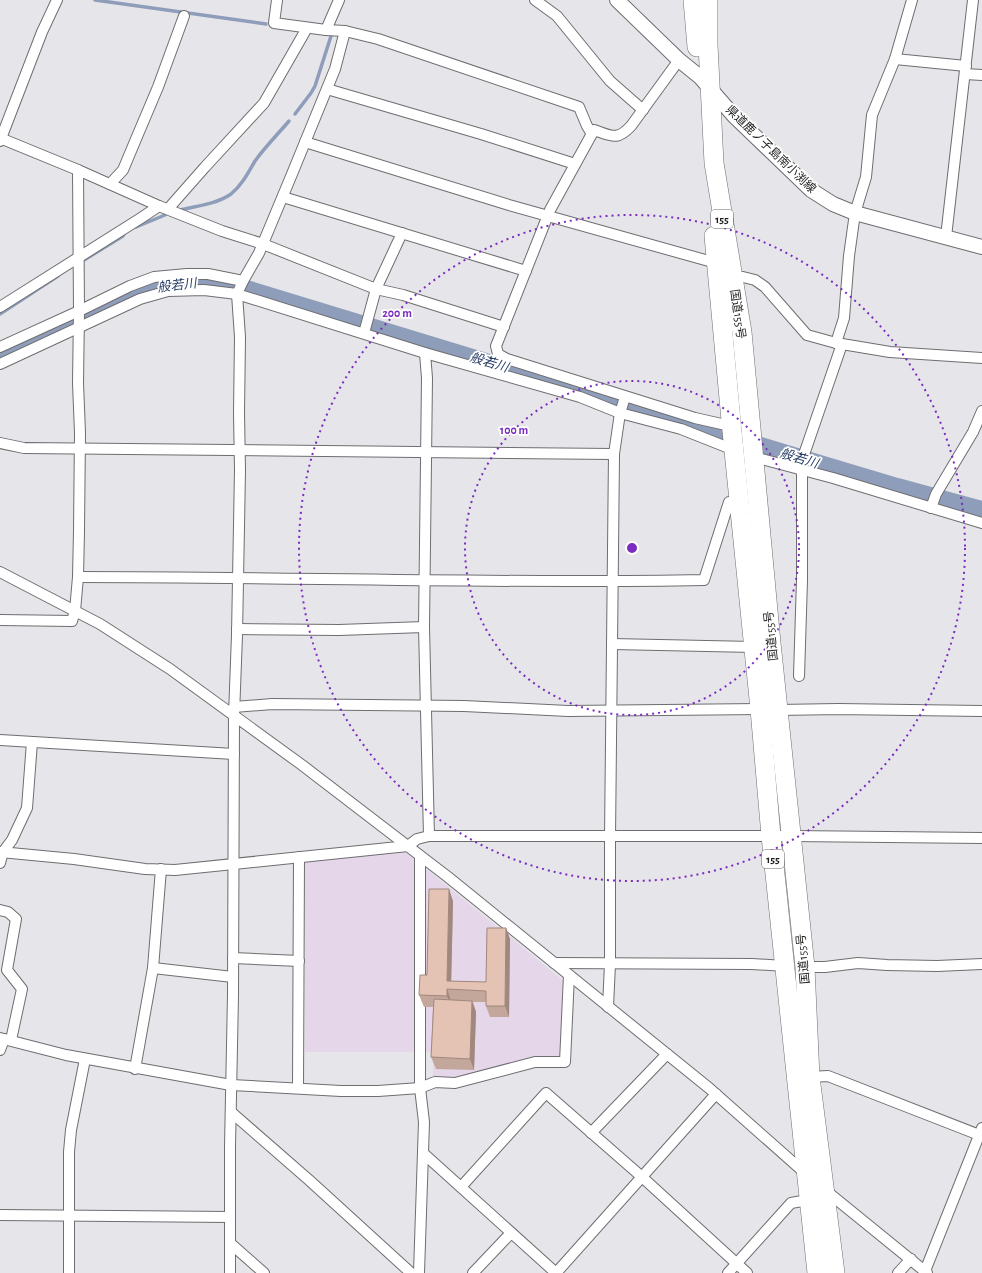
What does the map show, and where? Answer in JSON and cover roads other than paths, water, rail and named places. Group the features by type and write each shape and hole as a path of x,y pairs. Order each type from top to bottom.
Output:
{"highway":[{"name":"国道155号","path":"693,0 705,83 714,163 742,332 753,444 769,710 771,836 805,1173 816,1194 835,1273"},
{"name":"国道155号","path":"708,0 708,45 705,83 716,263 732,438 754,647 769,710 792,836 805,967 816,1194 817,1273"}],"main road":[{"name":"県道鹿ノ子島南小渕線","path":"617,0 705,83 734,116 811,190 833,204 855,214 982,247"}],"street":[{"path":"57,0 42,32 1,139 78,170 163,208 222,231 262,244 376,289 402,295 504,327"},
{"path":"278,0 274,23 307,28 345,31 378,39 579,107 592,134"},
{"path":"326,30 339,0"},
{"path":"799,676 802,580 801,468 804,454 839,343 844,318 849,256 855,214 866,178 872,115 895,58 912,0"},
{"path":"539,1 557,16 610,81 643,110"},
{"path":"946,237 966,70 976,5"},
{"path":"110,184 123,170 158,87 184,16"},
{"path":"0,307 141,218 163,208 264,103 307,28"},
{"path":"230,1273 234,711 238,629 240,287 262,244 327,89 335,69 345,31"},
{"path":"895,58 966,70 982,75"},
{"path":"679,60 631,126 623,134 616,136 594,130 548,216 496,346 498,354 506,359 625,398 695,418 732,438"},
{"path":"327,89 481,134 575,164"},
{"path":"305,142 432,182 716,263"},
{"path":"0,620 72,621 75,611 78,577 80,450 78,383 78,170"},
{"path":"282,197 526,271"},
{"path":"365,328 376,289 402,233"},
{"path":"0,347 79,313 130,286 154,277 208,274 240,287 365,328 425,353 580,398 681,430 732,438 753,444 801,468 932,507 982,524"},
{"path":"733,277 743,277 755,280 765,287 807,334 839,343 890,352 982,358"},
{"path":"0,364 140,299 168,291 240,287"},
{"path":"425,353 427,378 427,452 424,627 429,836"},
{"path":"608,1007 610,964 614,454 620,411 625,398"},
{"path":"932,507 936,494 973,432 982,411"},
{"path":"0,443 24,448 80,450 614,454"},
{"path":"78,577 238,577 425,581 613,582 704,580 729,502"},
{"path":"0,572 100,624 234,711 408,846 667,1054 716,1094 805,1173"},
{"path":"238,629 339,630 424,627"},
{"path":"612,644 754,647"},
{"path":"234,711 272,704 464,706 568,711 838,709 982,711"},
{"path":"0,740 234,754"},
{"path":"0,863 2,852 12,840 28,808 32,742"},
{"path":"2,852 74,859 145,869 175,870 408,846 417,839 429,836 792,836 982,838"},
{"path":"419,1273 424,1122 420,1088 420,856"},
{"path":"298,1088 299,857"},
{"path":"136,1069 153,968 161,869"},
{"path":"0,910 8,912 16,919 7,970 22,989 0,1050"},
{"path":"233,958 299,961"},
{"path":"554,963 752,964 785,966"},
{"path":"805,967 825,967 858,963 938,966 982,964"},
{"path":"153,968 233,977"},
{"path":"5,1039 85,1059 231,1085 378,1091 420,1088 435,1082 455,1083 536,1062 565,1062 569,975"},
{"path":"592,1133 667,1054"},
{"path":"69,1273 69,1152 71,1130 85,1059"},
{"path":"728,1273 791,1203 816,1194 911,1259 926,1272 981,1133 828,1076 810,1077"},
{"path":"461,1186 546,1093 748,1273"},
{"path":"423,1153 556,1273 716,1094"},
{"path":"231,1112 310,1180 411,1273"},
{"path":"0,1215 230,1217"},
{"path":"474,1273 511,1233"},
{"path":"230,1243 264,1273"},
{"path":"898,1273 911,1259"}],"waterway":[{"path":"95,0 266,24"},
{"path":"295,114 315,86 331,36"},
{"path":"180,210 220,200 231,194 242,183 255,161 289,121"},
{"path":"136,227 165,215"},
{"path":"84,260 123,236 125,232"},
{"path":"0,314 58,276"},
{"name":"般若川","path":"0,354 61,325 158,286 202,282 241,287 243,289 810,462 982,511"}]}
